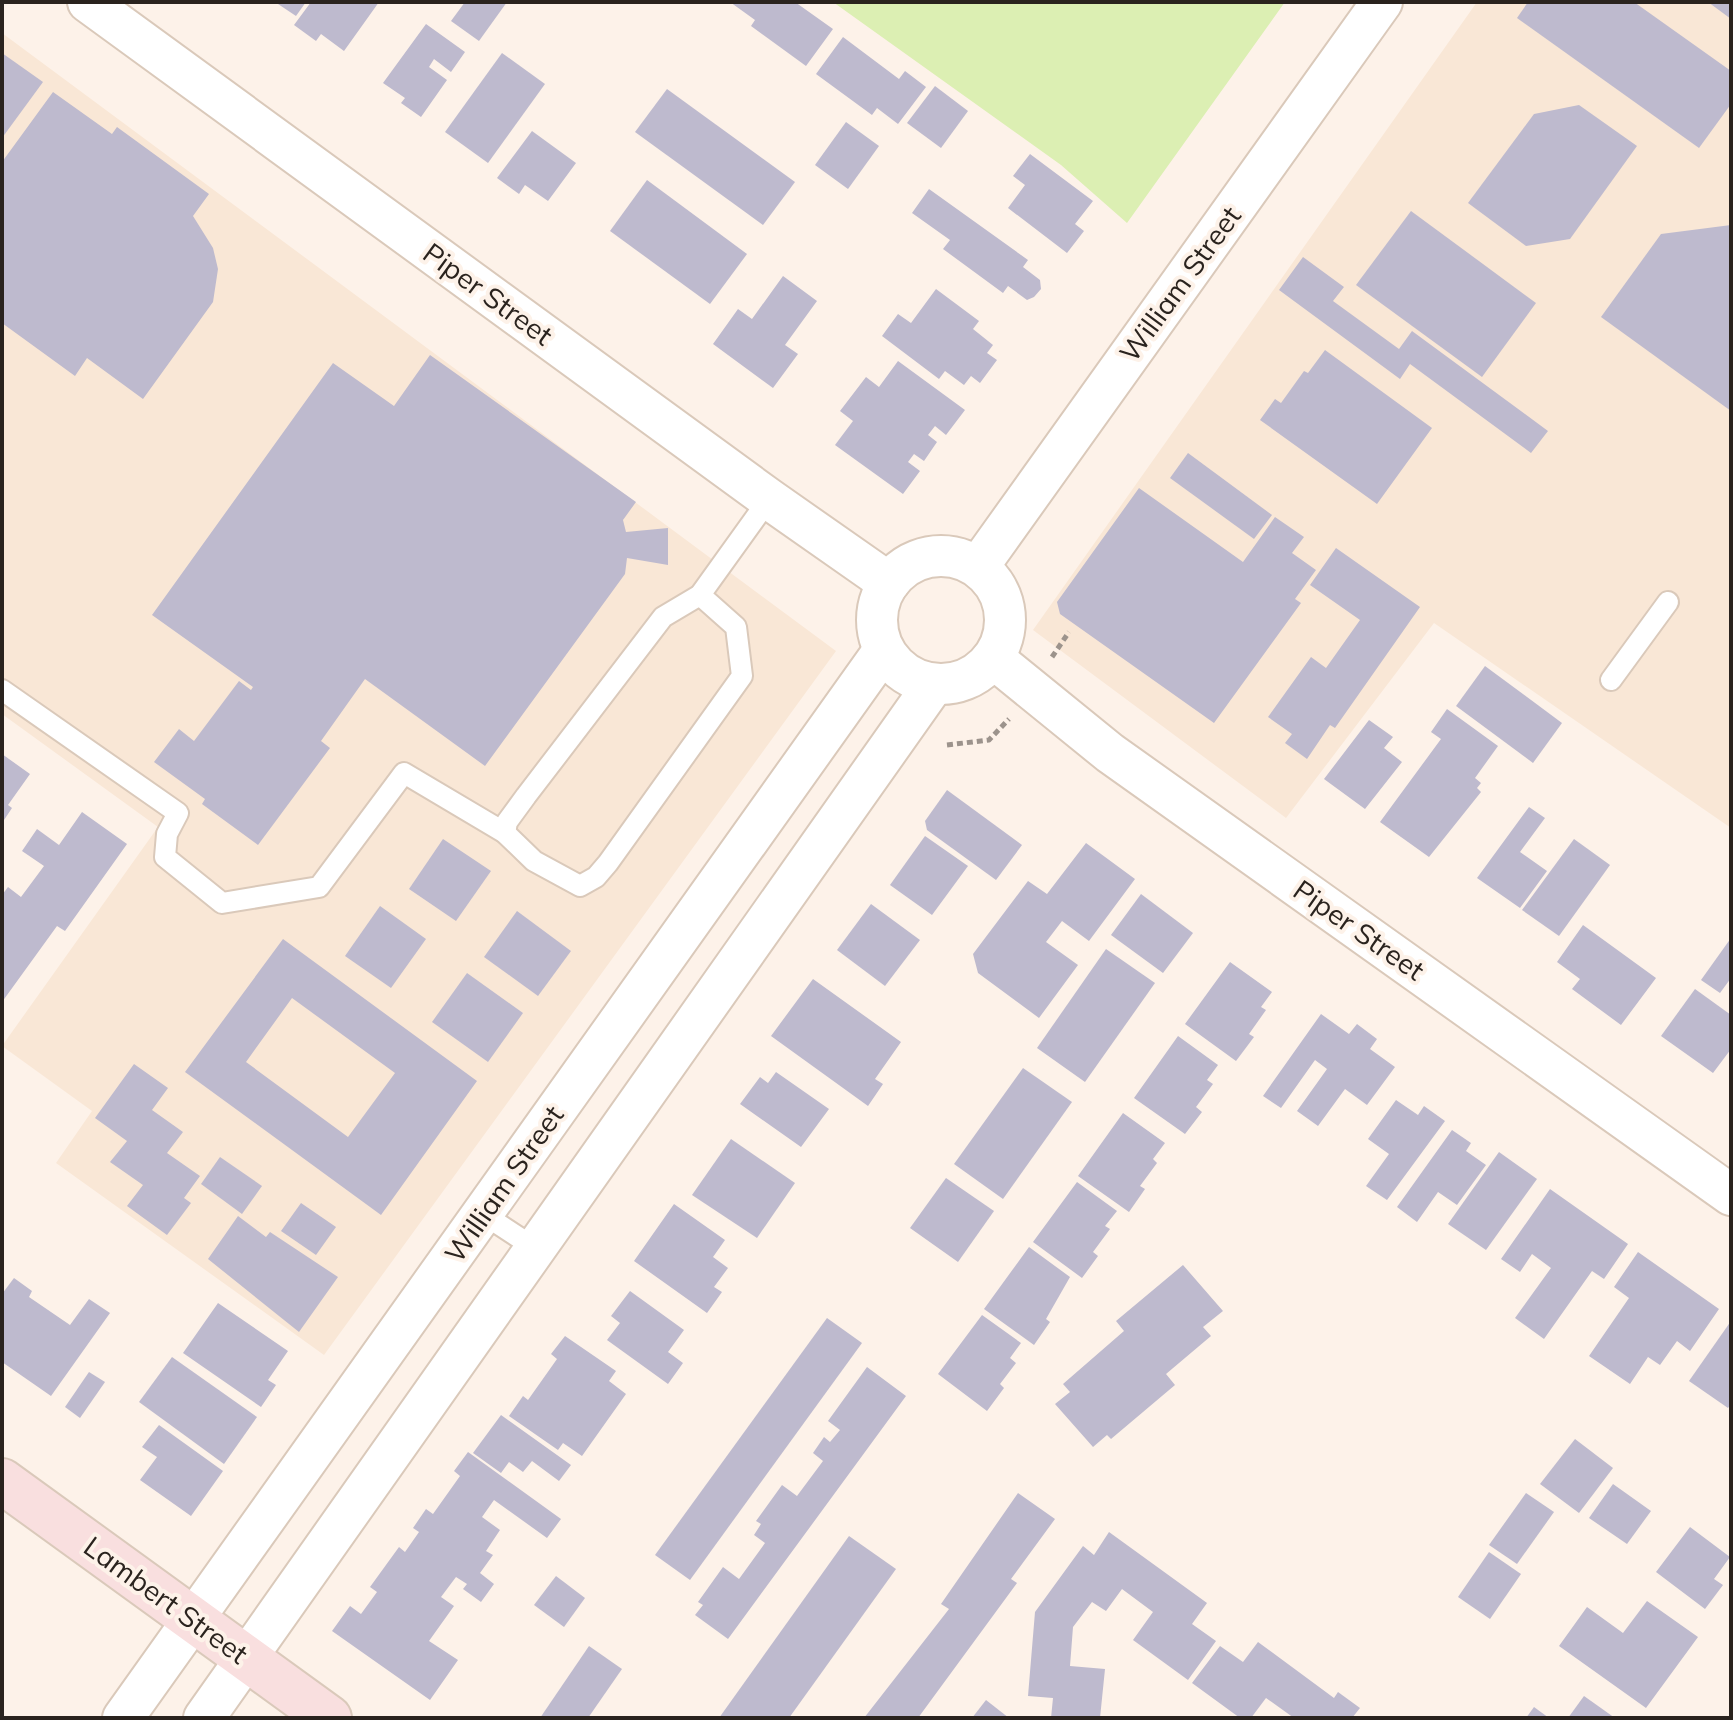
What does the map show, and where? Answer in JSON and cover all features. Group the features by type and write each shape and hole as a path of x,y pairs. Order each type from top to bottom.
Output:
{"main road":[{"name":"Lambert Street","path":"2,1481 329,1718"}],"street":[{"name":"Piper Street","path":"88,2 769,499 889,583"},
{"name":"William Street","path":"978,567 1382,2"},
{"path":"930,557 963,559 978,567 993,581 1004,609 1002,640 993,658 976,673 956,683 934,684 905,673 884,650 878,633 877,616 889,583 900,570 930,557"},
{"name":"William Street","path":"123,1718 884,650"},
{"name":"Piper Street","path":"993,658 1110,753 1731,1195"},
{"path":"204,1718 934,684"}],"lane":[{"path":"505,833 507,822 526,796 663,617 700,595 769,499"},
{"path":"2,690 178,813 167,834 165,857 222,903 319,887 404,773 505,833 523,853 580,886 596,877 742,676 736,627 700,595"},
{"path":"1611,680 1668,602"},
{"path":"483,1214 535,1248"}],"path":[{"path":"1052,657 1069,632"},
{"path":"947,745 989,740 1009,719"}],"shaded area":[{"path":"1477,2 1731,2 1731,828 1434,623 1286,818 1033,630"},
{"path":"2,33 836,651 324,1355 56,1163 92,1111 2,1046 158,827 2,714"}],"green space":[{"path":"833,2 1285,2 1127,223 1061,165"}],"building":[{"path":"275,2 306,2 296,16"},
{"path":"311,2 379,2 344,51 321,34 316,41 294,25"},
{"path":"465,2 507,2 479,41 451,21"},
{"path":"730,2 795,2 833,29 806,66 751,26 755,20"},
{"path":"1528,2 1634,2 1731,71 1731,104 1699,148 1517,18"},
{"path":"1708,2 1731,2 1731,19"},
{"path":"426,24 465,52 451,72 434,59 429,67 447,80 421,117 401,103 405,98 383,83"},
{"path":"843,37 899,79 905,71 926,87 898,124 877,108 872,115 816,74"},
{"path":"2,53 43,82 2,138"},
{"path":"502,53 545,84 488,163 445,132"},
{"path":"935,86 968,111 941,148 907,123"},
{"path":"667,89 795,182 763,225 635,132"},
{"path":"53,92 112,134 117,127 209,194 193,216 213,248 218,269 213,302 143,399 87,358 75,376 2,323 2,162"},
{"path":"1579,105 1637,146 1570,239 1526,246 1468,203 1534,114"},
{"path":"846,122 879,146 848,189 815,165"},
{"path":"532,131 576,163 548,201 525,185 519,194 497,178"},
{"path":"1030,154 1093,201 1075,224 1084,231 1067,253 1008,208 1025,185 1013,176"},
{"path":"647,180 747,254 710,304 610,231"},
{"path":"929,189 1028,260 1023,267 1040,280 1041,289 1034,297 1027,300 1008,286 1003,293 943,249 950,240 912,213"},
{"path":"1411,211 1536,303 1482,377 1356,285"},
{"path":"1731,225 1731,411 1601,317 1661,234"},
{"path":"1303,257 1344,287 1333,301 1399,349 1412,331 1548,431 1531,453 1410,364 1400,379 1279,290"},
{"path":"783,276 817,301 785,345 798,354 773,388 713,344 738,309 752,319"},
{"path":"936,289 979,321 973,329 993,345 987,353 997,360 980,383 971,376 964,385 945,371 939,379 882,336 898,314 911,323"},
{"path":"1325,350 1432,428 1377,504 1260,420 1275,399 1281,403 1304,371 1308,373"},
{"path":"430,355 636,502 623,520 626,532 668,528 668,565 627,558 625,574 485,766 365,679 321,741 330,748 258,845 202,804 205,799 154,762 179,729 194,741 239,681 251,690 253,687 152,615 333,363 394,406"},
{"path":"898,361 965,410 946,435 935,426 928,435 937,442 924,461 914,454 908,462 920,471 903,494 835,445 853,421 840,411 866,377 879,387"},
{"path":"1188,453 1272,515 1254,539 1170,478"},
{"path":"1139,488 1243,562 1275,517 1304,537 1292,553 1316,570 1295,599 1301,603 1214,723 1060,614 1057,602"},
{"path":"1336,548 1420,607 1335,728 1330,725 1307,759 1285,743 1292,734 1268,717 1311,657 1326,668 1360,620 1310,585"},
{"path":"1485,666 1562,723 1533,763 1456,706"},
{"path":"1447,709 1498,746 1475,778 1481,783 1477,788 1481,792 1429,857 1380,822 1441,739 1431,732"},
{"path":"1369,720 1393,737 1384,748 1402,762 1365,809 1324,779"},
{"path":"2,754 30,774 8,805 12,808 2,823"},
{"path":"947,790 1022,845 996,880 927,830 925,821"},
{"path":"1529,807 1545,818 1520,852 1547,871 1520,908 1477,878"},
{"path":"82,812 127,844 65,931 57,926 2,1002 2,895 8,887 21,897 44,866 22,851 37,829 59,845"},
{"path":"925,836 968,866 932,915 890,885"},
{"path":"443,839 491,871 456,921 409,889"},
{"path":"1574,839 1610,865 1559,936 1522,910"},
{"path":"1086,843 1135,879 1089,941 1062,921 1046,942 1078,965 1039,1018 978,973 973,954 1028,881 1047,894"},
{"path":"1141,894 1193,933 1163,973 1111,935"},
{"path":"871,904 920,940 885,986 837,950"},
{"path":"380,906 426,939 391,988 345,956"},
{"path":"517,911 571,951 538,996 484,957"},
{"path":"1583,925 1656,978 1621,1025 1572,989 1580,979 1557,962"},
{"path":"1731,938 1731,978 1720,993 1701,980"},
{"path":"283,939 477,1081 381,1215 185,1072","holes":["292,998 395,1073 348,1137 246,1062"]},
{"path":"1106,949 1155,983 1085,1082 1037,1048"},
{"path":"1230,962 1272,992 1261,1007 1266,1010 1249,1034 1254,1037 1236,1061 1185,1024"},
{"path":"467,973 523,1013 488,1062 432,1022"},
{"path":"813,979 901,1042 875,1079 883,1084 868,1106 771,1036"},
{"path":"1695,989 1731,1015 1731,1049 1713,1073 1661,1036"},
{"path":"1321,1014 1349,1034 1357,1024 1377,1039 1370,1049 1395,1067 1367,1105 1345,1089 1318,1126 1297,1111 1327,1069 1315,1060 1281,1108 1263,1096"},
{"path":"1178,1036 1218,1065 1207,1080 1213,1084 1196,1107 1202,1112 1185,1134 1134,1098"},
{"path":"134,1064 168,1088 152,1110 183,1132 167,1153 200,1176 184,1198 191,1203 167,1235 127,1206 143,1185 110,1162 127,1141 95,1118"},
{"path":"1023,1068 1072,1102 1003,1199 954,1164"},
{"path":"776,1072 829,1109 801,1147 740,1104 760,1077 768,1083"},
{"path":"1396,1100 1418,1115 1424,1106 1445,1121 1387,1200 1366,1186 1389,1154 1368,1139"},
{"path":"1123,1113 1165,1143 1153,1159 1157,1163 1140,1186 1145,1189 1129,1212 1078,1176"},
{"path":"1452,1130 1471,1143 1466,1151 1486,1165 1457,1205 1438,1192 1417,1222 1397,1207"},
{"path":"731,1139 795,1183 757,1238 692,1195"},
{"path":"1499,1152 1537,1179 1486,1250 1448,1224"},
{"path":"220,1157 262,1186 242,1214 201,1184"},
{"path":"946,1178 994,1211 958,1262 910,1228"},
{"path":"1077,1182 1117,1211 1105,1226 1110,1229 1093,1252 1098,1256 1082,1278 1033,1242"},
{"path":"1550,1189 1628,1244 1604,1279 1592,1271 1544,1339 1515,1318 1551,1268 1532,1254 1520,1272 1501,1259"},
{"path":"301,1203 336,1227 316,1255 281,1231"},
{"path":"674,1204 725,1240 713,1257 728,1268 714,1287 722,1292 707,1313 634,1261"},
{"path":"238,1216 266,1237 270,1232 338,1277 299,1332 208,1259"},
{"path":"1029,1247 1070,1277 1046,1319 1050,1322 1034,1345 984,1309"},
{"path":"1638,1252 1719,1309 1690,1351 1677,1341 1660,1365 1648,1357 1630,1384 1589,1356 1629,1298 1614,1287"},
{"path":"1183,1265 1223,1311 1203,1327 1211,1336 1166,1374 1175,1385 1111,1439 1107,1435 1093,1447 1055,1404 1070,1392 1063,1384 1124,1331 1116,1321"},
{"path":"14,1278 32,1291 29,1297 70,1325 89,1299 110,1313 51,1396 2,1362 2,1294"},
{"path":"630,1291 684,1330 668,1352 683,1363 668,1384 607,1340 620,1323 611,1316"},
{"path":"218,1303 288,1351 268,1380 276,1385 261,1407 183,1353"},
{"path":"982,1315 1021,1343 1010,1358 1016,1363 1000,1384 1004,1388 987,1411 938,1374"},
{"path":"827,1318 862,1343 690,1580 655,1555"},
{"path":"1731,1321 1731,1404 1728,1408 1689,1381"},
{"path":"565,1336 616,1371 609,1381 626,1394 582,1456 563,1443 558,1450 509,1416 523,1396 528,1400 557,1359 551,1354"},
{"path":"172,1357 257,1417 224,1464 139,1402"},
{"path":"867,1367 906,1396 728,1639 695,1615 703,1605 698,1602 723,1567 739,1579 765,1543 754,1535 761,1524 756,1521 782,1485 797,1496 823,1461 813,1453 824,1437 830,1442 840,1430 828,1421"},
{"path":"89,1372 105,1382 80,1418 65,1407"},
{"path":"501,1415 571,1465 559,1481 532,1461 523,1472 509,1462 501,1473 473,1453"},
{"path":"159,1425 223,1471 191,1516 140,1480 157,1457 142,1447"},
{"path":"1575,1439 1613,1468 1579,1513 1540,1484"},
{"path":"468,1452 561,1519 547,1538 494,1500 482,1517 500,1530 486,1551 493,1555 480,1573 494,1584 481,1602 463,1589 467,1584 456,1577 441,1597 454,1606 429,1641 458,1660 430,1700 332,1631 350,1606 361,1614 377,1592 370,1587 399,1547 405,1552 419,1532 413,1528 426,1509 433,1514 460,1476 454,1471"},
{"path":"1613,1484 1651,1511 1627,1544 1589,1518"},
{"path":"1018,1493 1055,1519 1011,1579 1017,1583 918,1718 864,1718 949,1609 941,1604"},
{"path":"1526,1493 1554,1512 1517,1564 1489,1545"},
{"path":"1690,1527 1730,1557 1714,1579 1723,1585 1705,1609 1656,1572"},
{"path":"1109,1532 1207,1603 1192,1624 1216,1641 1188,1680 1133,1640 1153,1612 1122,1589 1106,1611 1092,1602 1073,1627 1070,1666 1105,1669 1100,1718 1051,1718 1053,1698 1028,1696 1035,1612 1083,1546 1094,1555"},
{"path":"849,1536 896,1569 789,1718 719,1718"},
{"path":"1489,1552 1521,1574 1490,1619 1458,1597"},
{"path":"556,1576 585,1598 564,1627 534,1605"},
{"path":"1647,1601 1698,1637 1646,1708 1559,1646 1587,1607 1623,1633"},
{"path":"1258,1642 1334,1698 1338,1692 1360,1708 1352,1718 1294,1718 1266,1698 1251,1718 1240,1718 1192,1683 1220,1646 1243,1662"},
{"path":"589,1646 622,1669 588,1718 540,1718"},
{"path":"1584,1696 1615,1718 1568,1718"},
{"path":"986,1700 1009,1718 972,1718"},
{"path":"1534,1707 1549,1718 1526,1718"}]}
